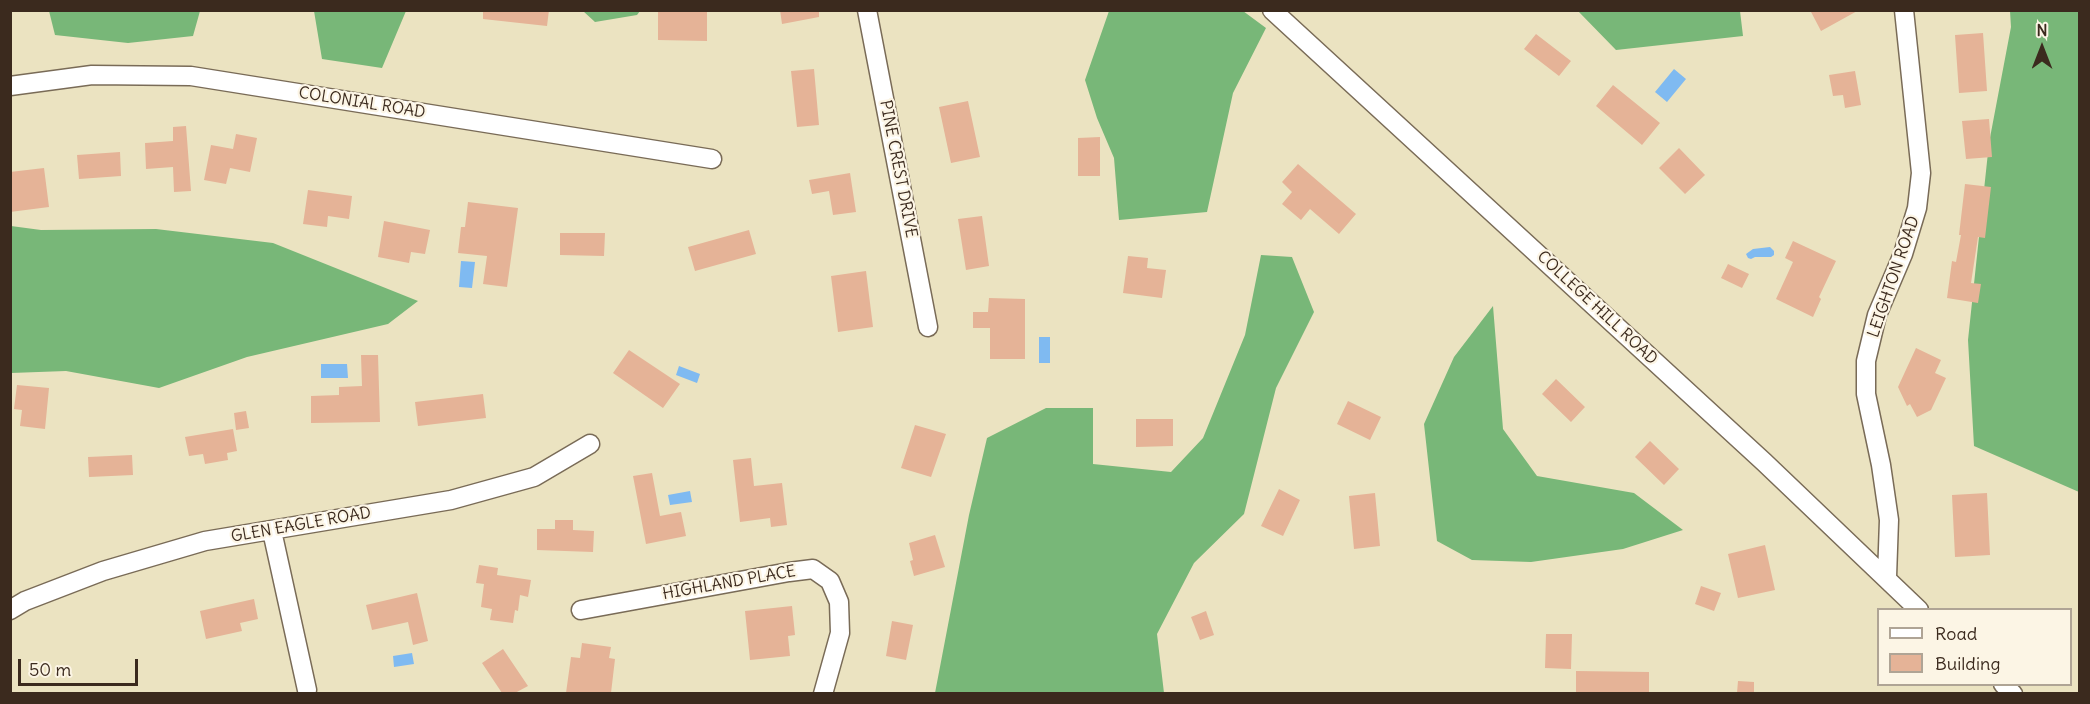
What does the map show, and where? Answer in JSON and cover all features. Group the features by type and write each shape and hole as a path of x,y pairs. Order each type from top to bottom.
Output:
{"street":[{"name":"PINE CREST DRIVE","path":"867,10 927,327"},
{"name":"COLLEGE HILL ROAD","path":"1272,10 1565,278 1918,608"},
{"name":"LEIGHTON ROAD","path":"1887,577 1889,519 1881,465 1866,394 1866,362 1877,315 1903,255 1915,217 1920,184 1916,109 1904,10"},
{"name":"COLONIAL ROAD","path":"10,86 92,75 190,76 712,159"},
{"name":"GLEN EAGLE ROAD","path":"10,610 25,601 103,571 205,541 451,500 534,477 590,444"},
{"path":"272,531 307,690"},
{"name":"HIGHLAND PLACE","path":"581,610 813,569 830,581 839,602 840,633 823,693"}],"green space":[{"path":"49,10 200,11 193,36 128,43 55,35"},
{"path":"314,10 406,11 382,68 322,59"},
{"path":"583,11 640,11 637,15 595,22"},
{"path":"1109,11 1243,11 1266,28 1233,93 1207,212 1119,220 1114,158 1097,118 1085,80"},
{"path":"1578,11 1740,11 1743,36 1616,50"},
{"path":"2010,11 2079,11 2079,492 1974,446 1968,340 1989,143 2011,27"},
{"path":"11,226 41,230 156,229 273,243 418,301 388,324 247,357 159,388 66,371 11,373"},
{"path":"1261,255 1292,257 1314,312 1276,388 1244,514 1194,563 1157,634 1164,693 935,693 969,515 987,438 1046,408 1093,408 1093,464 1171,472 1203,438 1245,335"},
{"path":"1493,306 1503,429 1537,476 1634,493 1683,530 1623,549 1531,562 1472,560 1437,541 1424,424 1454,357"}],"water":[{"path":"1674,69 1686,79 1667,102 1655,92"},
{"path":"1770,247 1774,251 1771,257 1751,259 1746,254 1753,249"},
{"path":"461,261 475,262 472,288 459,287"},
{"path":"1039,337 1050,337 1050,363 1039,363"},
{"path":"321,364 347,364 348,378 321,378"},
{"path":"679,366 700,374 697,383 676,375"},
{"path":"690,491 692,502 670,505 668,495"},
{"path":"412,653 414,664 394,667 393,656"}],"building":[{"path":"483,10 549,10 547,26 483,19"},
{"path":"658,10 707,10 707,41 658,40"},
{"path":"780,10 819,10 819,17 782,24"},
{"path":"1810,10 1859,10 1821,31"},
{"path":"1983,33 1987,91 1959,93 1955,35"},
{"path":"1536,34 1571,61 1559,76 1524,49"},
{"path":"814,69 819,125 797,127 791,71"},
{"path":"1855,71 1861,105 1845,108 1843,95 1833,96 1829,75"},
{"path":"1613,85 1660,123 1642,145 1596,106"},
{"path":"968,101 980,157 951,163 939,107"},
{"path":"1989,119 1992,157 1966,159 1962,121"},
{"path":"186,126 191,191 174,192 173,167 146,169 145,143 173,141 173,127"},
{"path":"236,134 257,138 250,172 230,168 226,184 204,180 211,145 233,149"},
{"path":"1100,137 1100,176 1078,176 1078,138"},
{"path":"1679,148 1705,175 1685,194 1659,168"},
{"path":"120,152 121,176 79,179 77,155"},
{"path":"1298,164 1356,214 1339,234 1310,209 1301,220 1282,204 1292,192 1282,182"},
{"path":"44,168 49,207 10,212 10,172"},
{"path":"850,173 856,212 833,215 829,191 812,194 809,180"},
{"path":"1965,184 1991,187 1985,238 1978,237 1971,283 1981,284 1978,303 1947,298 1952,261 1956,262 1961,235 1959,235"},
{"path":"308,190 352,196 349,219 328,216 327,227 303,224"},
{"path":"468,202 518,208 507,287 483,284 487,256 458,253 461,227 465,227"},
{"path":"982,216 989,266 966,270 958,219"},
{"path":"384,221 430,230 425,254 411,252 409,263 378,257"},
{"path":"749,230 756,254 695,271 688,247"},
{"path":"560,233 605,233 604,256 560,255"},
{"path":"1793,241 1836,261 1819,297 1821,299 1813,317 1776,299 1793,262 1785,258"},
{"path":"1128,256 1148,258 1147,268 1166,270 1162,298 1123,293"},
{"path":"1728,264 1749,274 1742,288 1721,278"},
{"path":"866,271 873,327 838,332 831,276"},
{"path":"989,298 1025,299 1025,359 990,359 990,328 973,328 973,312 988,312"},
{"path":"1916,348 1941,360 1935,373 1946,378 1931,410 1917,417 1910,404 1907,406 1898,387"},
{"path":"629,350 680,384 663,408 613,373"},
{"path":"361,355 378,355 380,422 311,423 311,396 339,395 339,387 362,386"},
{"path":"1556,379 1585,407 1571,422 1542,394"},
{"path":"17,385 49,388 45,429 20,426 22,410 14,409"},
{"path":"483,394 486,418 418,426 415,402"},
{"path":"1348,401 1381,417 1370,440 1337,424"},
{"path":"246,411 249,428 236,430 234,413"},
{"path":"1136,419 1173,419 1173,446 1136,447"},
{"path":"915,425 946,434 931,477 901,468"},
{"path":"233,429 237,451 227,453 228,460 205,464 203,454 189,456 185,437"},
{"path":"1650,441 1679,469 1664,485 1635,457"},
{"path":"132,455 133,475 89,477 88,457"},
{"path":"751,458 754,486 782,483 787,525 771,527 770,518 740,522 733,460"},
{"path":"652,473 660,516 681,512 686,536 646,544 633,476"},
{"path":"1279,489 1300,500 1283,536 1261,526"},
{"path":"1375,493 1380,546 1354,549 1349,496"},
{"path":"1987,493 1990,555 1955,557 1952,495"},
{"path":"555,520 573,520 573,530 594,531 593,552 537,550 537,529 555,529"},
{"path":"935,535 945,567 914,576 909,543"},
{"path":"1765,545 1775,590 1738,598 1728,554"},
{"path":"479,565 498,568 497,575 531,580 528,597 520,595 518,611 515,610 513,623 490,620 492,609 481,607 484,584 476,583"},
{"path":"1701,586 1721,593 1714,611 1695,604"},
{"path":"417,593 428,641 413,645 408,622 372,630 366,605"},
{"path":"254,599 258,619 240,623 242,631 206,639 200,611"},
{"path":"792,606 795,635 788,636 790,656 750,660 745,611"},
{"path":"1206,611 1214,635 1200,640 1191,617"},
{"path":"892,621 913,625 906,660 886,656"},
{"path":"1546,634 1572,634 1571,669 1545,668"},
{"path":"582,643 611,647 609,658 615,659 611,693 566,693 571,657 580,658"},
{"path":"503,649 528,686 515,693 502,693 482,663"},
{"path":"1576,671 1649,672 1649,693 1576,693"},
{"path":"1738,681 1754,682 1754,693 1737,693"}]}
